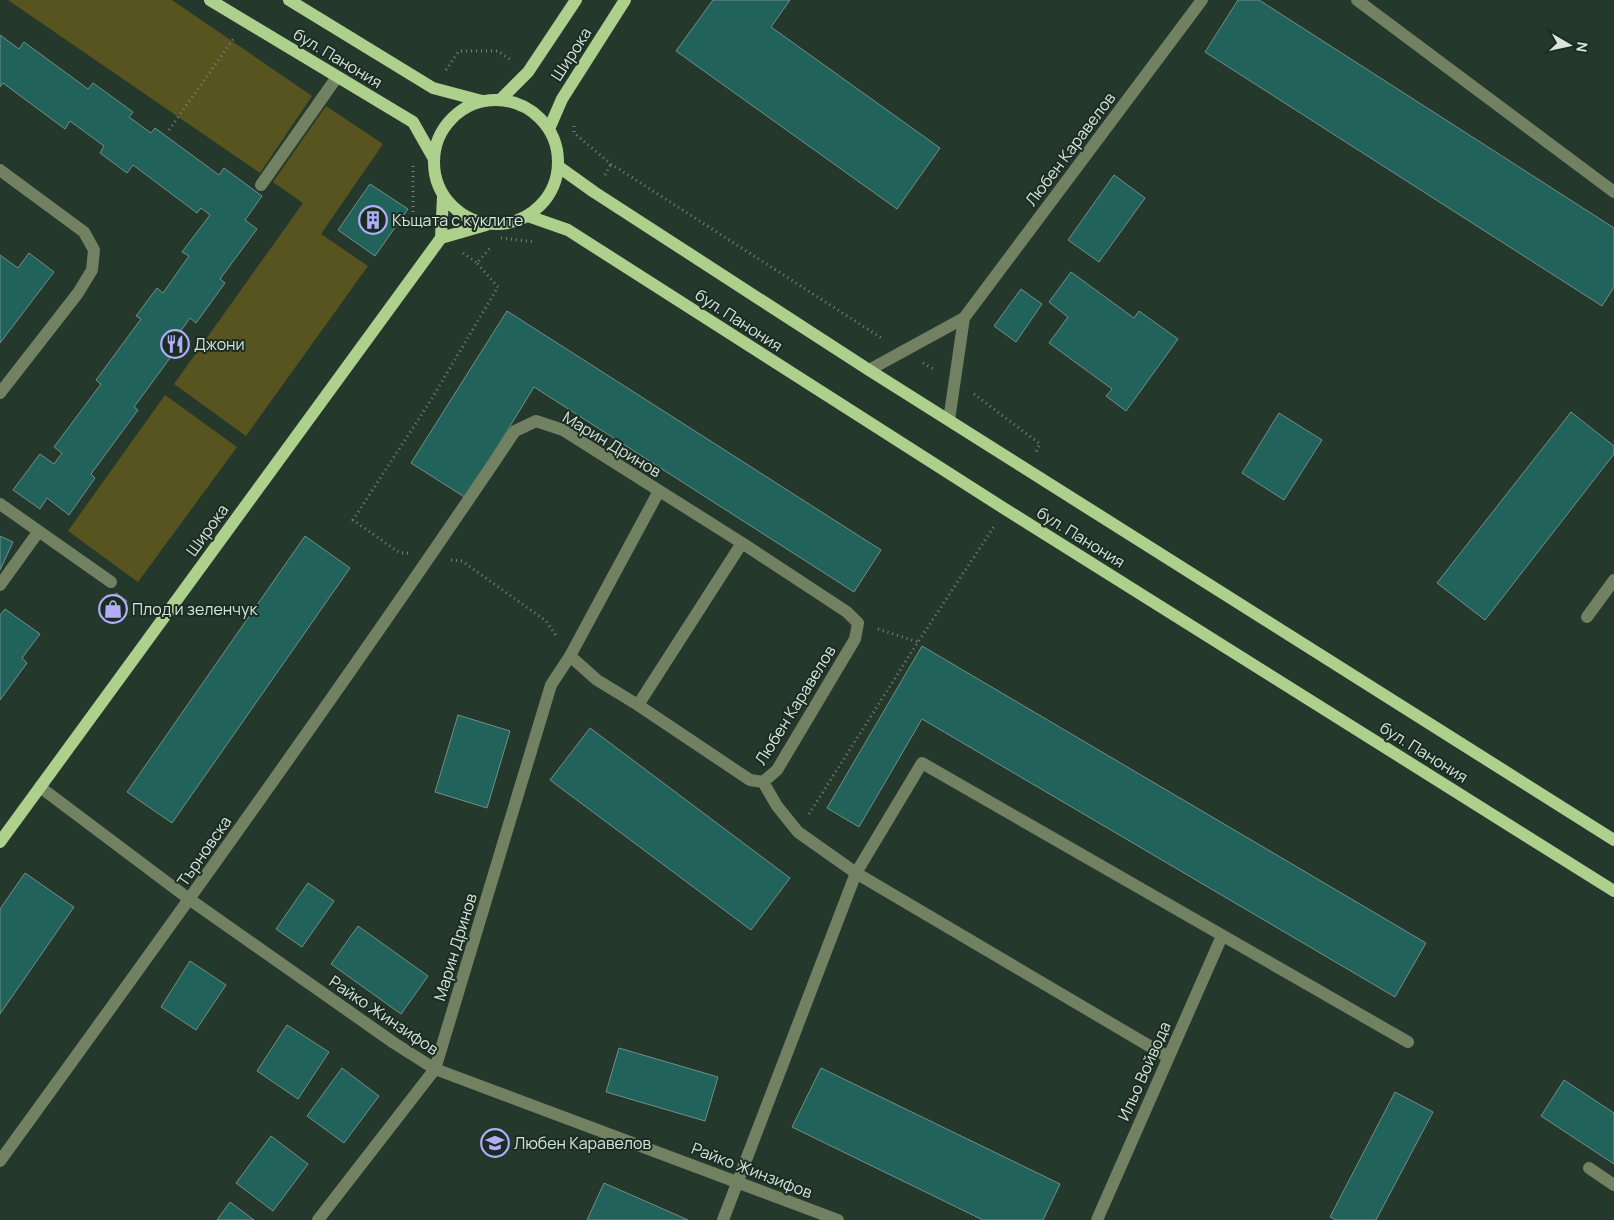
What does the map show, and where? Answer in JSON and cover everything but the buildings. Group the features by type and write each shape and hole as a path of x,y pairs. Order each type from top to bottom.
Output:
{"main road":[{"name":"бул. Панония","path":"210,0 413,122 434,159"},
{"name":"бул. Панония","path":"289,0 433,88 482,101 500,100 514,102 528,108 540,117 549,128 557,147 558,167 556,182 540,207 528,216 509,224 488,225 462,215 443,196 437,184 434,159 437,143 444,128 454,116 467,107 482,101"},
{"name":"Широка","path":"500,100 528,72 576,0"},
{"name":"Широка","path":"549,128 562,99 626,0"},
{"name":"бул. Панония","path":"558,167 870,370 1614,840"},
{"path":"443,196 441,238 488,225"},
{"name":"бул. Панония","path":"528,216 568,230 1006,509 1614,891"},
{"name":"Широка","path":"0,842 441,238"}],"street":[{"name":"Любен Каравелов","path":"870,370 964,318 1202,0"},
{"path":"1365,2 1614,192"},
{"path":"260,185 337,77"},
{"path":"0,170 84,232 94,250 92,270 78,293 1,389"},
{"name":"Любен Каравелов","path":"949,420 964,318"},
{"name":"Марин Дринов","path":"431,556 515,431 536,421 563,430 742,543 847,612 858,623"},
{"name":"Марин Дринов","path":"318,1220 435,1069 551,685 570,656 659,491"},
{"path":"0,504 111,582"},
{"path":"0,585 39,532"},
{"path":"638,705 742,543"},
{"name":"Търновска","path":"0,1161 189,899 431,556"},
{"path":"1587,617 1614,580"},
{"name":"Любен Каравелов","path":"858,623 856,639 777,770 763,782 777,806 798,832 856,873 1168,1057"},
{"path":"570,656 597,680 638,705 750,780 763,782"},
{"path":"724,1220 856,873 922,763 1408,1042"},
{"name":"Райко Жинзифов","path":"40,788 189,899 394,1044 435,1069 838,1220"},
{"name":"Ильо Войвода","path":"1097,1220 1222,936"},
{"path":"1589,1168 1614,1185"}],"path":[{"path":"169,130 246,21"},
{"path":"433,88 459,51 498,51 528,72"},
{"path":"562,99 574,108 574,134 611,164 902,352 955,380 1040,444 1027,470"},
{"path":"413,160 413,218 477,263 498,287 431,400 353,520 400,552 462,561 546,621 570,656"},
{"path":"499,238 537,242"},
{"path":"477,263 493,244"},
{"path":"798,832 918,642 1006,509"},
{"path":"858,623 918,642"}],"shaded area":[{"path":"8,0 172,0 312,96 260,173"},
{"path":"326,106 383,144 321,234 368,266 246,436 174,384 303,203 273,182"},
{"path":"165,395 237,447 138,582 68,531"}],"place":[{"name":"Къщата с куклите","path":"373,220"},
{"name":"Джони","path":"175,344"},
{"name":"Плод и зеленчук","path":"113,609"},
{"name":"Любен Каравелов","path":"495,1143"}]}
